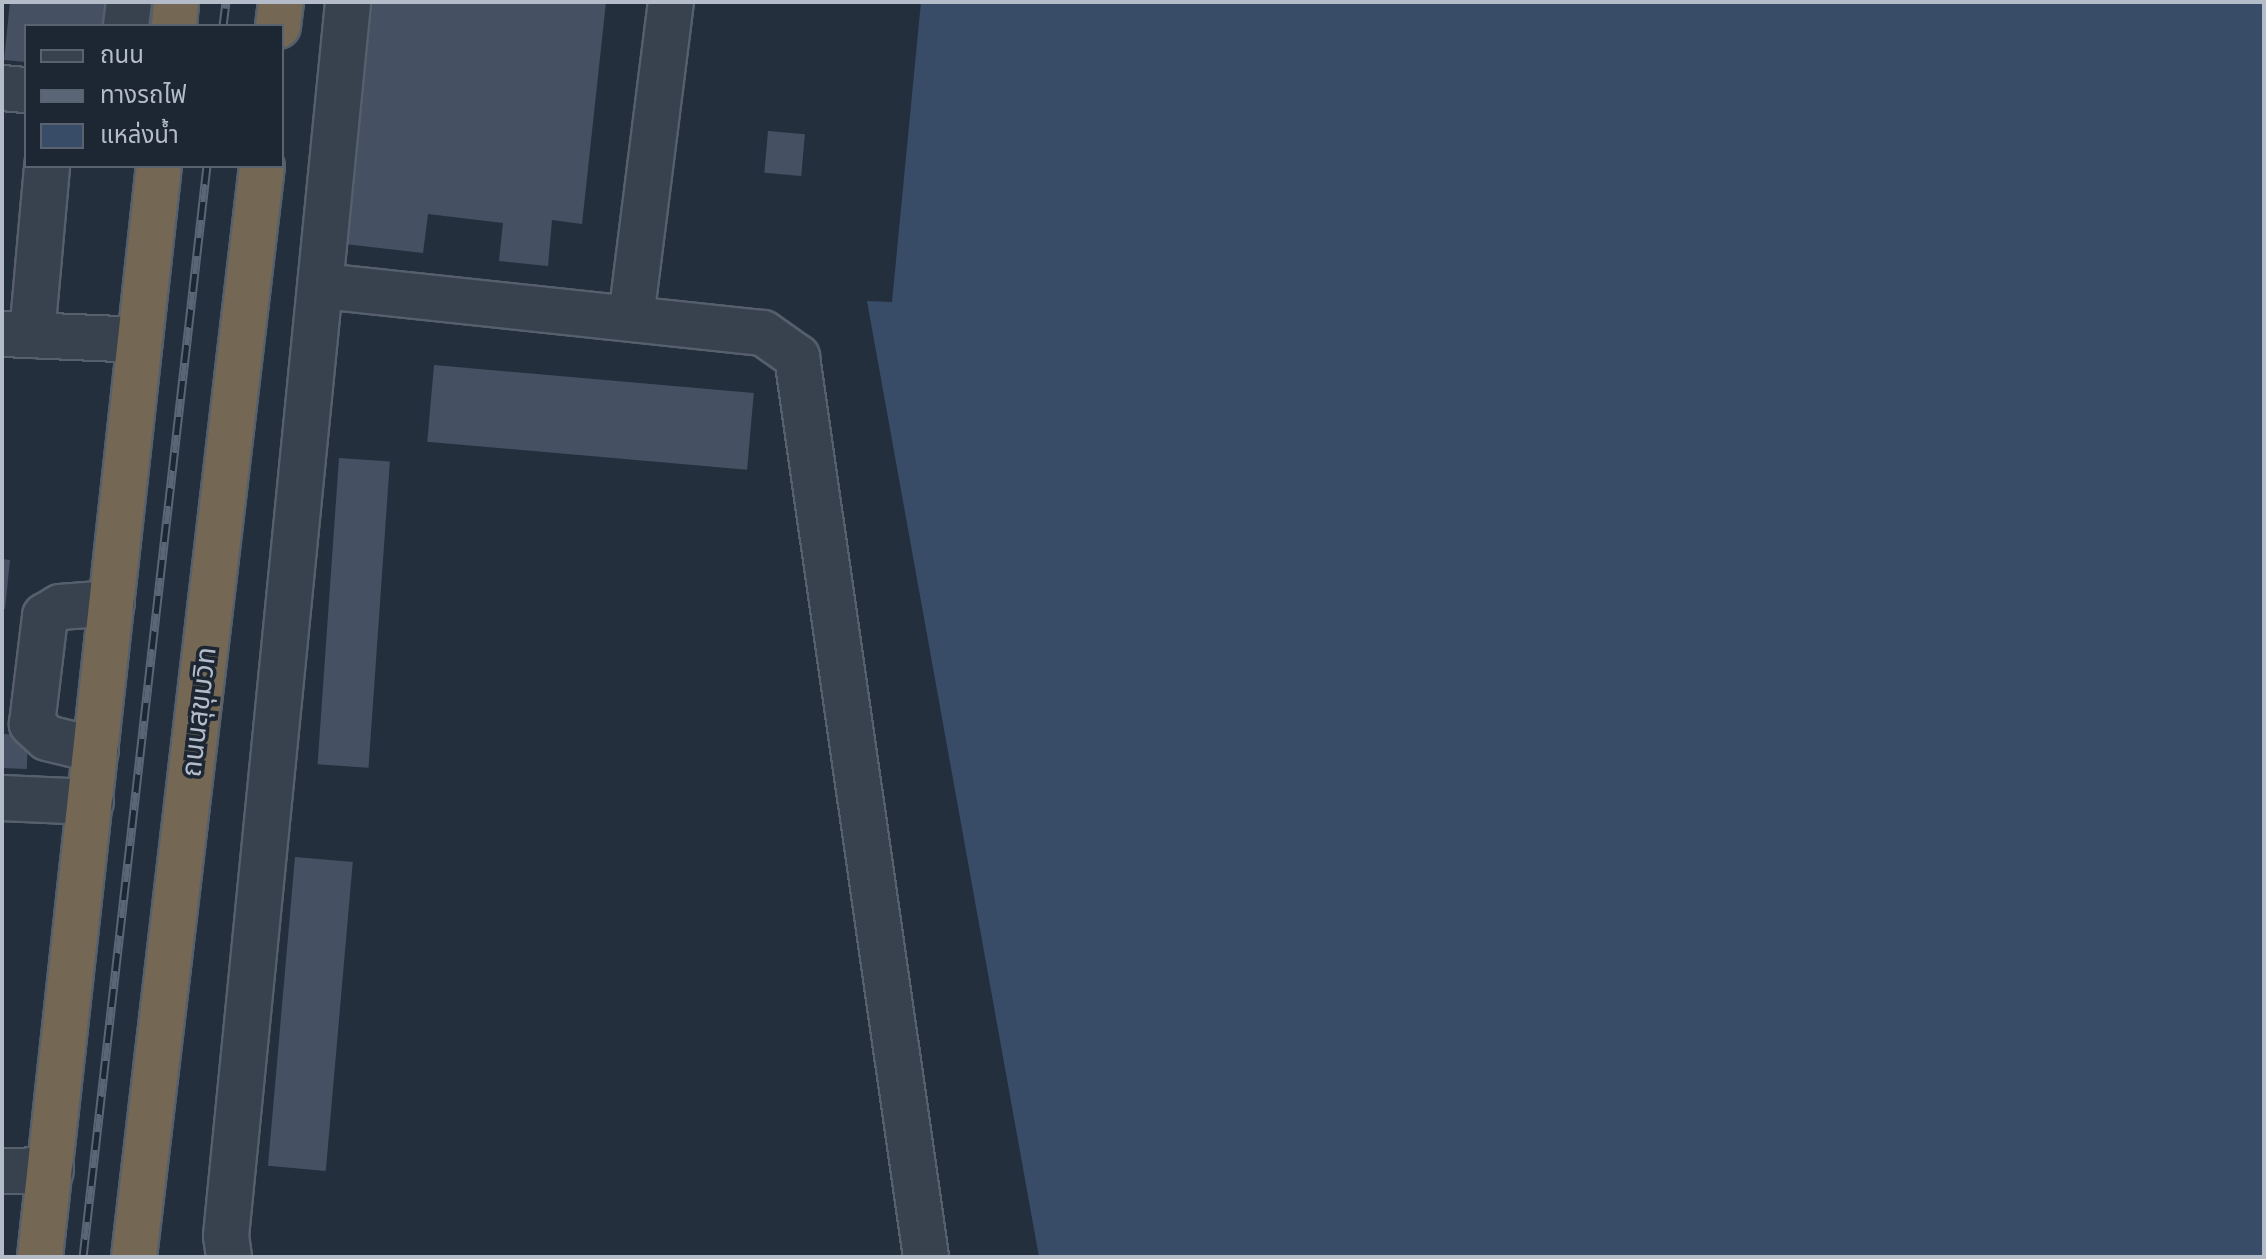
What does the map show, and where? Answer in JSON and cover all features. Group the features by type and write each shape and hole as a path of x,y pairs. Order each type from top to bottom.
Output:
{"highway":[{"path":"174,24 176,2"},
{"path":"278,24 281,2"},
{"path":"40,1257 159,168"},
{"name":"ถนนสุขุมวิท","path":"134,1257 262,168"}],"street":[{"path":"126,24 129,2"},
{"path":"229,1257 226,1236 348,2"},
{"path":"631,318 671,2"},
{"path":"2,88 24,90"},
{"path":"47,168 17,334 140,340"},
{"path":"322,286 763,333 797,357 810,427 926,1257"},
{"path":"96,750 47,738 17,724 45,616 60,607 112,603"},
{"path":"2,798 91,802"},
{"path":"2,1171 51,1170"}],"water":[{"path":"921,2 2264,2 2264,1257 1039,1257 867,301 892,302"}],"building":[{"path":"10,2 112,2 109,24 24,24 24,62 4,60"},
{"path":"371,2 606,2 582,224 552,220 548,266 499,261 503,223 428,214 423,253 345,244"},
{"path":"768,131 805,134 801,176 764,173"},
{"path":"434,365 754,393 747,470 427,442"},
{"path":"339,458 390,462 368,768 318,764"},
{"path":"2,559 10,560 5,609 2,609"},
{"path":"2,734 28,735 27,769 2,768"},
{"path":"295,857 353,862 326,1171 268,1166"}],"railway":[{"path":"223,24 226,2"},
{"path":"83,1257 207,168"}]}
